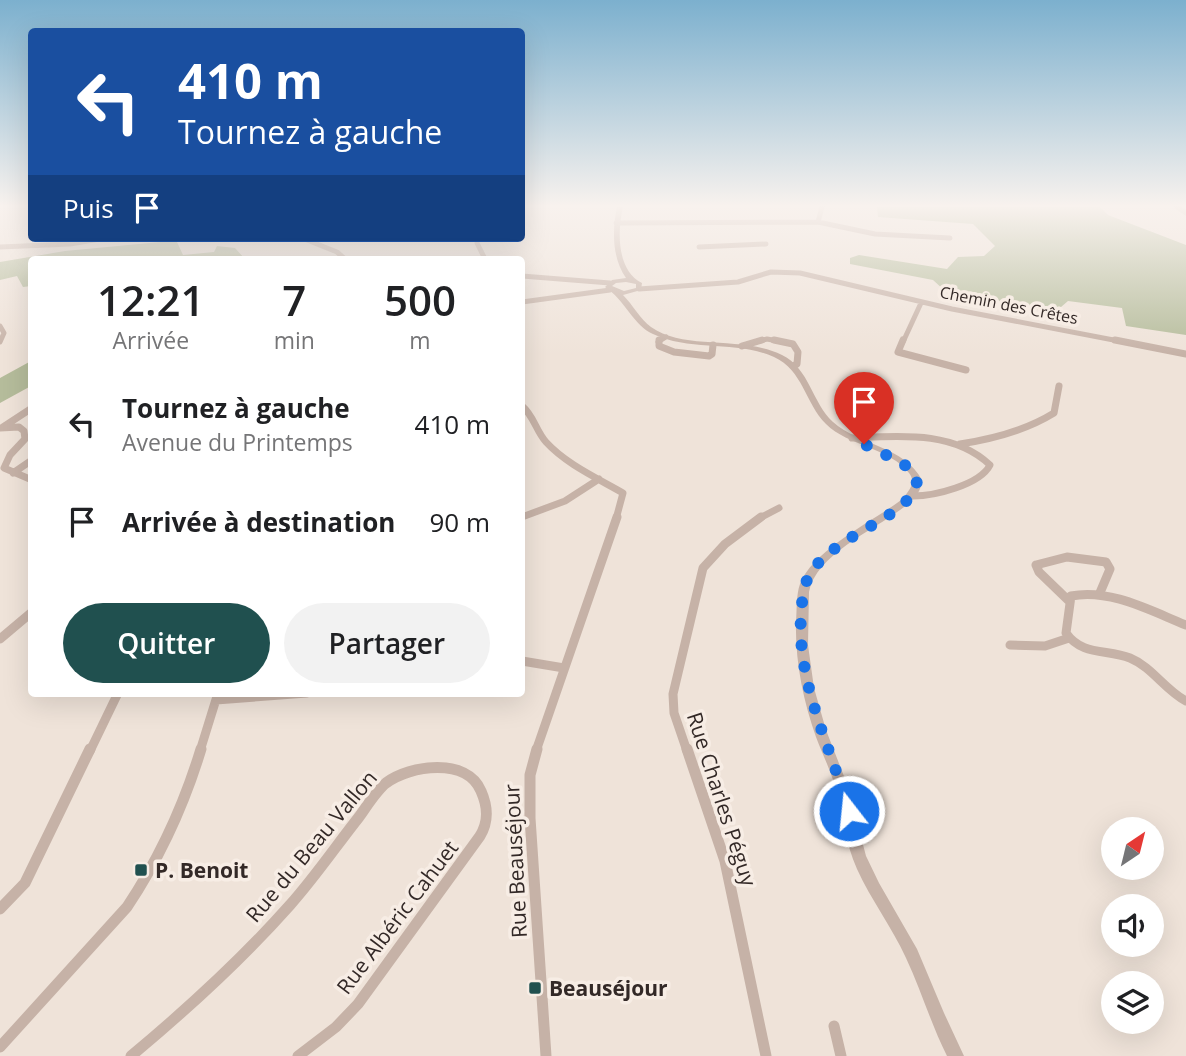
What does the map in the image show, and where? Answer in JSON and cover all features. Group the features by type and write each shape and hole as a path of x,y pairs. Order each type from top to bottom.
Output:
{"street":[{"path":"612,286 622,266 621,256"},
{"path":"622,266 636,286"},
{"name":"Chemin des Crêtes","path":"636,286 738,282 761,274 783,271 854,284 921,303 1186,354"},
{"path":"525,276 636,286"},
{"path":"612,286 647,327 666,337 770,352 793,366 799,370 825,420 852,438 896,459 912,471 917,479 913,496 904,505 866,527 819,561 803,591 801,646 810,701 840,782 854,846 912,954 956,1056"},
{"path":"525,301 612,286 636,286"},
{"path":"630,306 636,286"},
{"path":"921,303 898,352 966,370"},
{"path":"0,326 4,332 0,342"},
{"path":"742,346 757,340 787,342 797,347 797,364 793,366"},
{"path":"957,444 1010,432 1046,418 1054,413 1059,386"},
{"path":"525,409 550,446 581,469 600,479"},
{"path":"0,428 28,411"},
{"path":"0,428 19,427 24,431 25,439 5,463 4,468 28,479"},
{"path":"852,438 927,438 957,444 986,459 990,464 989,469 953,488 925,496 913,496"},
{"path":"13,473 28,463"},
{"path":"525,516 565,501 600,479"},
{"name":"Rue Beauséjour","path":"546,1056 530,818 530,775 539,740 623,499 619,489 600,479"},
{"name":"Rue Charles Péguy","path":"766,1056 724,861 674,713 673,694 703,568 709,559 742,531 779,508"},
{"path":"1069,601 1044,578 1036,565 1067,557 1106,562 1110,569 1099,595"},
{"path":"1186,625 1099,595 1081,593 1071,596 1069,601 1066,632 1069,638 1083,648 1118,654 1139,662 1156,674 1167,690 1186,701"},
{"path":"0,639 4,630 28,615"},
{"path":"1010,645 1045,646 1069,638"},
{"path":"525,662 564,668"},
{"path":"0,909 15,897 25,883 116,697"},
{"path":"0,1047 127,906 141,886 187,795 217,697"},
{"name":"Rue du Beau Vallon","path":"131,1056 172,1022 290,905 385,784 400,774 437,767 455,769 476,783"},
{"name":"Rue Albéric Cahuet","path":"298,1056 335,1027 358,1004 474,846 486,826 487,808 484,793 476,783"},
{"path":"834,1026 841,1056"}],"green space":[{"path":"867,256 947,269 958,257 1186,256 1186,335 1126,326 1122,308 1068,301 1054,313 944,290 933,280 850,264 850,258"},
{"path":"28,257 28,286 23,287 17,276 0,280 0,262"},
{"path":"28,363 28,388 0,403 0,378"}],"place":[{"name":"P. Benoit","path":"141,870"},
{"name":"Beauséjour","path":"535,988"}],"route":[{"path":"849,811 810,701 801,646 803,591 811,571 819,561 866,527 904,505 917,488 917,479 904,464 864,444"}]}
